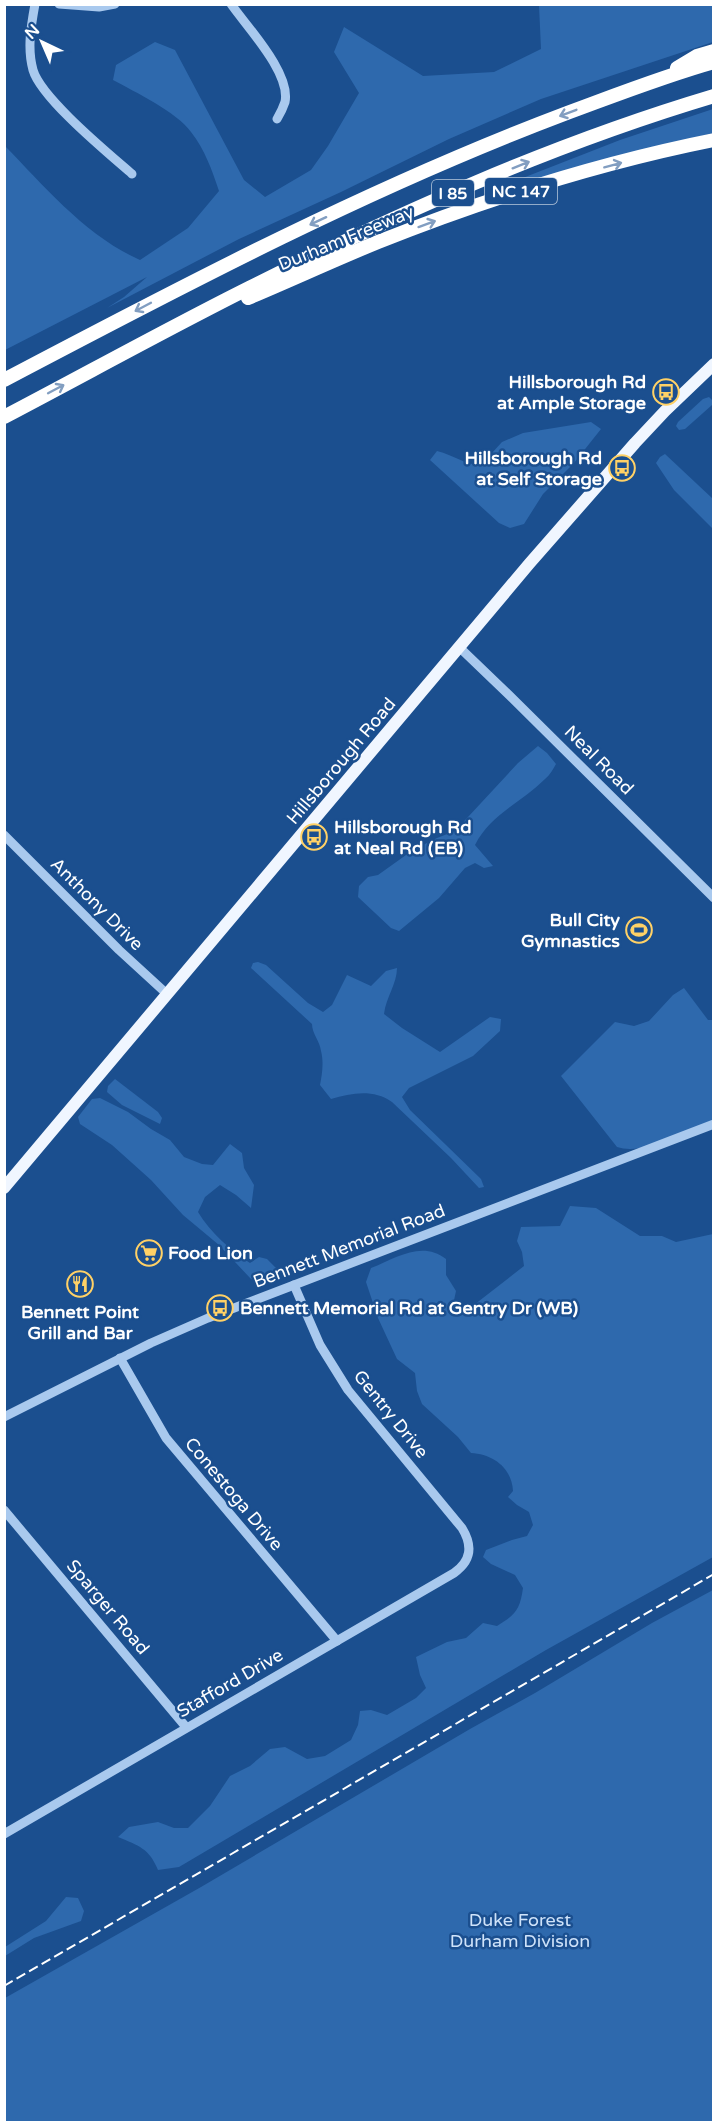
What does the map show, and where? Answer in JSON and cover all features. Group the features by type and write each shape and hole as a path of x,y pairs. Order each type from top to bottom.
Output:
{"highway":[{"path":"662,77 696,56 714,51"},
{"name":"I 85","path":"4,380 223,266 370,196 520,131 662,77 714,62"},
{"name":"I 85","path":"4,417 201,312 315,255 465,188 592,137 714,96"},
{"name":"Durham Freeway","path":"201,312 236,303 377,242 517,192 714,140"}],"main road":[{"name":"Hillsborough Road","path":"4,1188 459,647 635,443 664,411 714,364"}],"street":[{"path":"35,4 30,44 32,67 36,78 80,128 132,174"},
{"path":"59,4 99,7 115,4"},
{"path":"231,4 279,72 285,102 277,119"},
{"name":"Neal Road","path":"459,647 510,694 714,897"},
{"name":"Anthony Drive","path":"6,839 167,994"},
{"name":"Bennett Memorial Road","path":"4,1417 120,1358 208,1318 714,1124"},
{"name":"Gentry Drive","path":"294,1285 320,1345 333,1368 357,1403 456,1519 469,1543 468,1557"},
{"name":"Conestoga Drive","path":"120,1358 166,1438 337,1641"},
{"name":"Sparger Road","path":"4,1510 186,1727"},
{"name":"Stafford Drive","path":"4,1834 453,1574 465,1564 468,1557"}],"green space":[{"path":"539,5 713,5 713,42 541,99 449,139 239,239 107,308 147,277 5,350 5,146 51,194 84,224 120,250 140,260 188,228 219,191 204,153 191,132 166,110 113,80 116,65 155,42 175,50 244,180 265,197 311,170 359,93 334,52 344,27 423,76 494,72 541,49"},
{"path":"713,109 713,133 632,153 494,194 492,190 620,140"},
{"path":"709,397 713,401 712,405 685,429 679,430 676,426 678,422 703,399"},
{"path":"591,422 601,429 574,463 543,494 524,524 510,528 499,523 430,460 437,451 481,465 502,442 523,433"},
{"path":"665,454 713,499 713,529 674,490 656,463"},
{"path":"538,746 556,764 553,770 536,787 489,825 475,845 493,866 484,868 475,863 465,868 439,898 399,931 391,928 358,897 359,886 368,877 378,875 413,850 455,831 518,763"},
{"path":"253,963 266,965 308,1003 323,1012 332,1005 347,975 371,986 386,971 397,968 384,1014 440,1052 490,1017 501,1019 500,1031 473,1056 409,1088 402,1097 410,1110 481,1179 484,1187 479,1188 392,1102 377,1095 362,1093 331,1099 320,1085 322,1055 312,1024 251,968"},
{"path":"684,988 708,1020 713,1020 713,1120 653,1145 628,1149 617,1147 561,1076 615,1022 634,1026 649,1021 673,995"},
{"path":"115,1079 158,1112 162,1118 160,1124 122,1105 107,1092 108,1086"},
{"path":"100,1098 128,1112 170,1140 184,1157 202,1164 213,1165 230,1144 242,1153 244,1168 254,1185 251,1208 220,1185 205,1197 198,1212 228,1247 250,1263 259,1257 267,1259 276,1268 272,1276 260,1282 251,1279 219,1245 183,1215 151,1180 112,1145 80,1124 78,1117 92,1099"},
{"path":"570,1206 596,1208 640,1236 662,1236 676,1242 713,1234 713,1557 546,1650 179,1867 158,1870 147,1852 118,1837 129,1827 158,1822 174,1828 188,1828 210,1806 230,1776 250,1766 270,1749 285,1747 307,1759 325,1756 351,1740 358,1725 360,1711 371,1710 387,1715 416,1698 426,1688 416,1657 447,1642 466,1638 483,1623 497,1626 516,1611 523,1588 515,1575 491,1564 483,1557 486,1550 527,1536 533,1525 529,1512 508,1497 513,1491 505,1469 494,1459 471,1453 458,1437 422,1404 417,1391 415,1373 397,1359 378,1318 366,1282 371,1268 399,1256 418,1251 437,1254 446,1259 446,1275 456,1291 453,1305 461,1315 524,1266 522,1252 517,1241 521,1227 560,1226"},
{"name":"Duke Forest Durham Division","path":"713,1590 713,2122 5,2122 5,1998 201,1887 652,1623"},
{"path":"66,1897 78,1898 84,1911 81,1921 34,1938 5,1956 5,1947 46,1921"}],"railway":[{"path":"4,1986 714,1574"}],"place":[{"name":"Hillsborough Rd at Ample Storage","path":"666,392"},
{"name":"Hillsborough Rd at Self Storage","path":"622,468"},
{"name":"Hillsborough Rd at Neal Rd (EB)","path":"314,837"},
{"name":"Bull City Gymnastics","path":"639,930"},
{"name":"Food Lion","path":"149,1253"},
{"name":"Bennett Point Grill and Bar","path":"80,1284"},
{"name":"Bennett Memorial Rd at Gentry Dr (WB)","path":"220,1308"}]}
